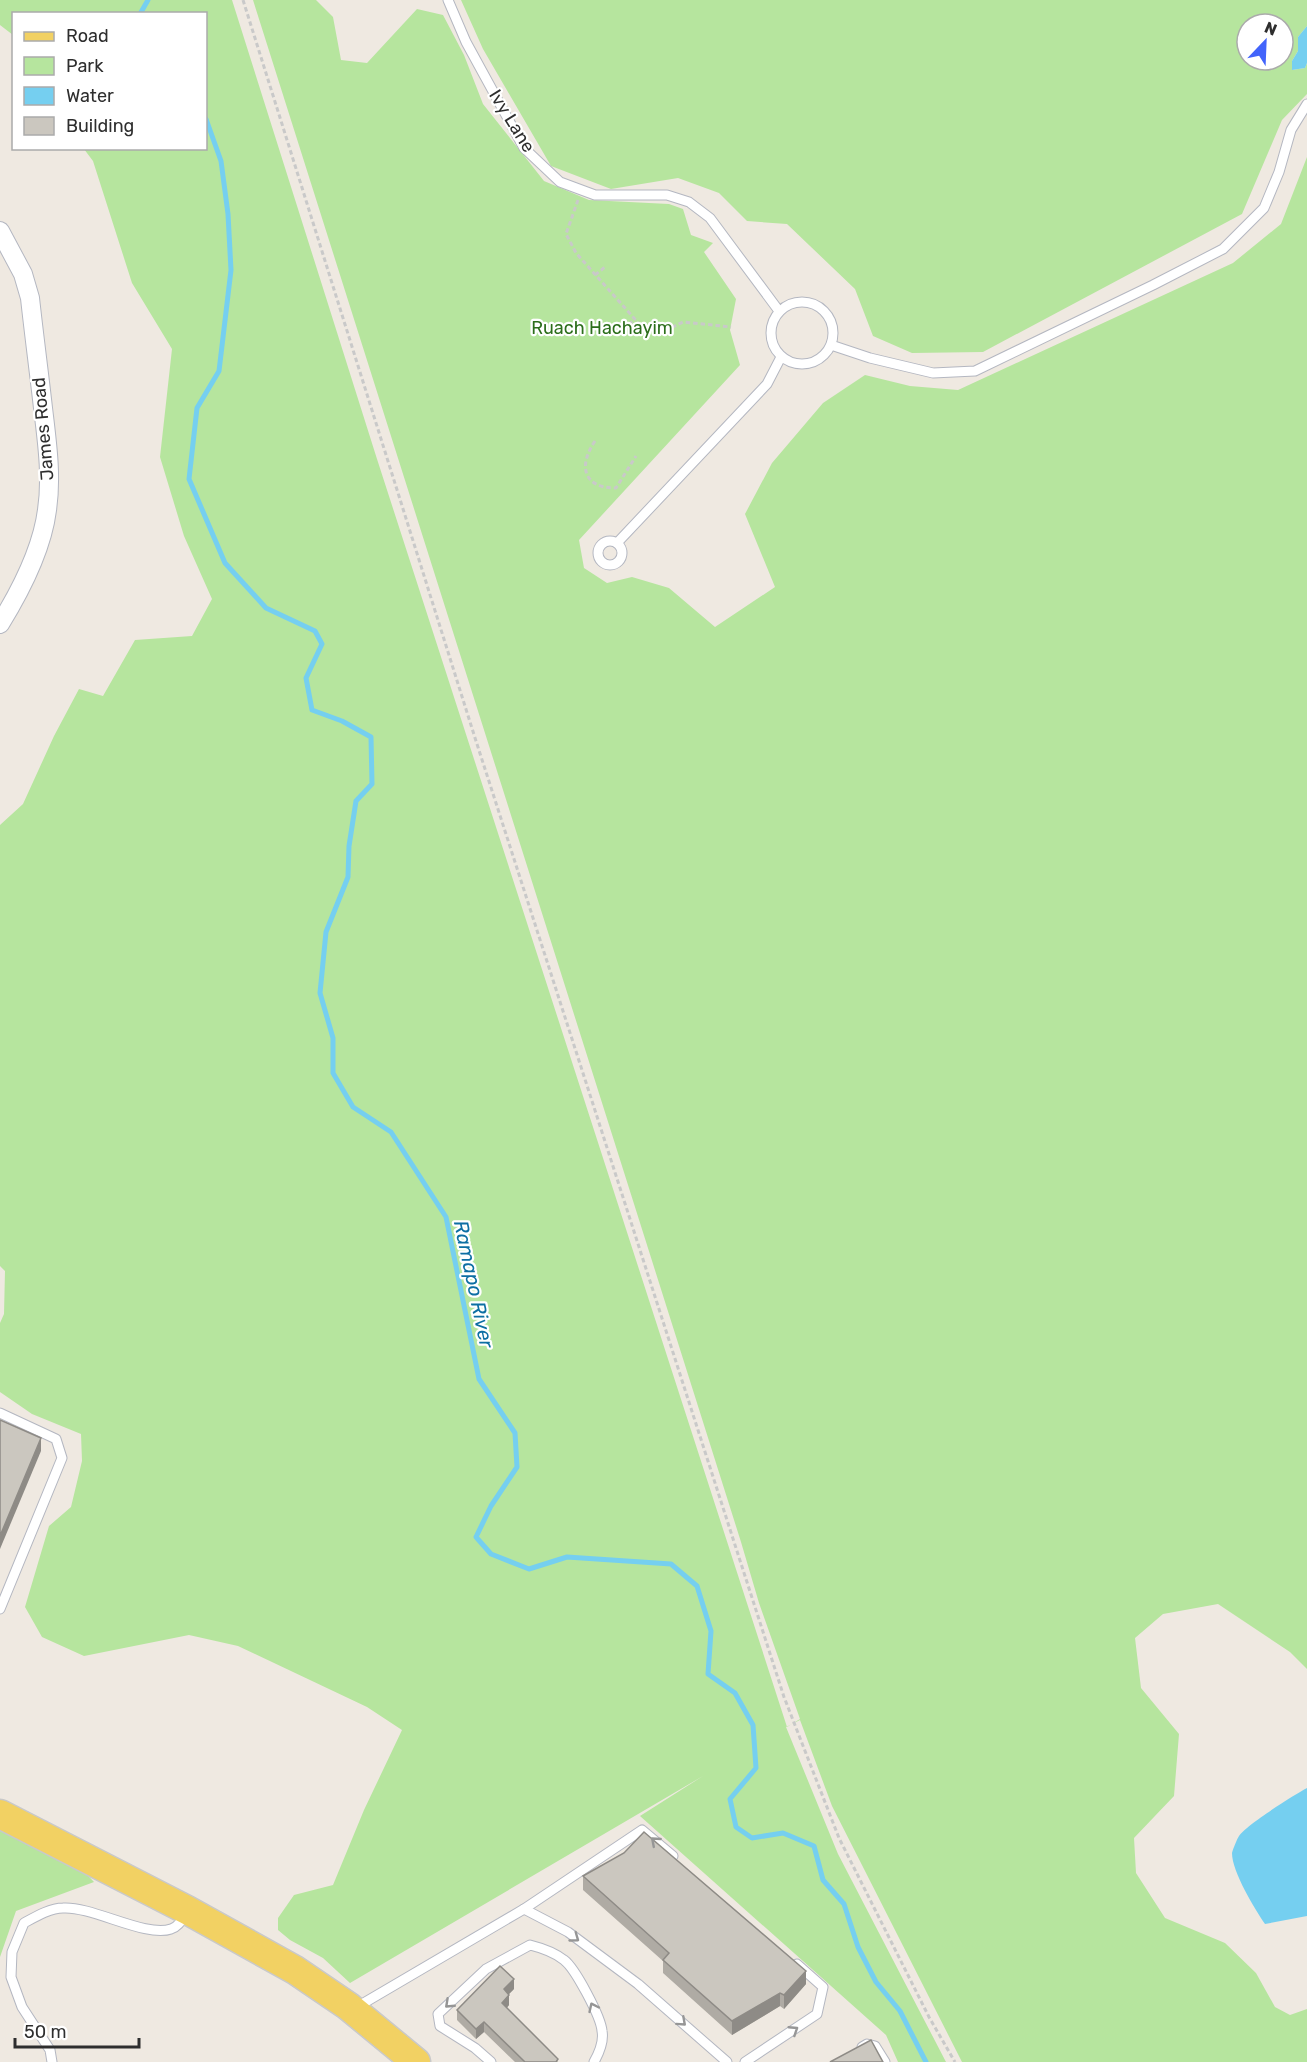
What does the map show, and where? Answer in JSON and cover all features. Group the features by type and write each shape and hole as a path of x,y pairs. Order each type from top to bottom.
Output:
{"main road":[{"path":"0,1814 187,1910 295,1970 353,2010 416,2062"}],"street":[{"name":"James Road","path":"0,231 23,274 30,298 49,464 47,510 42,533 33,561 17,597 0,624"}],"lane":[{"name":"Ivy Lane","path":"448,0 466,42 524,148 560,182 595,195 667,195 689,202 710,218 779,311"},
{"path":"831,345 870,358 933,374 975,371 1153,285 1223,249 1264,208 1279,172 1291,130 1307,104"},
{"path":"809,302 827,314 833,334 831,345 826,354 809,364 799,365 789,362 774,349 770,330 773,320 779,311 788,305 809,302"},
{"path":"617,543 767,384 781,357"},
{"path":"0,1413 56,1439 62,1458 3,1592 0,1609"},
{"path":"353,2010 524,1909 642,1830 678,1861"},
{"path":"52,2062 50,2050 22,2007 11,1977 12,1952 24,1923 62,1908 79,1910 153,1930 172,1929 182,1921 187,1910"},
{"path":"524,1909 568,1932 638,1984 727,2062"},
{"path":"491,2062 475,2048 440,2026 438,2014 486,1970 530,1945 546,1949 566,1961 593,2005 603,2031 600,2052 594,2062"},
{"path":"745,2062 817,2014 823,1987 787,1955"},
{"path":"857,2050 867,2044 875,2046 885,2062"}],"path":[{"path":"243,0 480,753 784,1697 838,1838 929,2017 955,2062"},
{"path":"582,190 566,234 576,253 641,326 664,331 682,322 731,327"},
{"path":"595,275 605,267"},
{"path":"618,335 635,319"},
{"path":"595,441 586,453 584,466 589,480 602,488 616,488 636,456"}],"green space":[{"path":"0,0 232,0 377,459 786,1727 838,1854 946,2062 898,2062 886,2035 640,1816 703,1776 350,1983 323,1958 290,1940 278,1930 278,1918 294,1895 333,1885 364,1810 402,1730 367,1707 238,1646 189,1635 84,1656 42,1637 25,1607 49,1526 71,1507 82,1461 81,1434 32,1414 0,1392 0,1323 4,1314 5,1271 0,1266 0,825 23,804 54,736 79,689 103,696 135,640 192,636 212,599 184,536 160,457 172,349 132,283 93,161 85,150 207,150 207,12 12,12 12,34 0,25"},
{"name":"Ruach Hachayim","path":"253,0 316,0 333,17 341,60 367,63 417,9 443,15 464,55 483,104 544,181 589,200 669,204 683,209 691,235 713,243 704,252 736,299 730,330 740,365 579,540 584,568 607,583 632,577 669,588 715,627 775,587 745,514 772,463 823,403 865,375 910,386 958,390 1233,263 1281,224 1307,157 1307,1669 1290,1652 1218,1604 1163,1614 1135,1638 1141,1688 1179,1734 1174,1796 1134,1838 1136,1873 1165,1918 1225,1943 1256,1973 1275,2007 1290,2015 1307,2009 1307,2062 962,2062 832,1806 800,1720 791,1724 800,1719 759,1603"},
{"path":"461,0 1307,0 1307,26 1298,37 1298,51 1295,56 1295,12 1235,12 1235,72 1295,72 1295,70 1305,68 1307,63 1307,94 1282,120 1242,214 983,352 912,353 873,336 855,289 787,224 747,221 719,193 678,178 611,189 551,166 483,49"},
{"path":"0,1829 79,1866 94,1882 16,1911 0,1957"}],"water":[{"path":"1307,26 1307,63 1305,68 1295,70 1295,56 1298,51 1298,37"},
{"path":"1307,1788 1307,1916 1265,1924 1240,1880 1232,1853 1243,1831 1271,1810"}],"building":[{"path":"0,1420 41,1438 0,1536"},
{"path":"644,1832 806,1971 784,1995 780,1993 732,2021 663,1960 669,1953 583,1876 624,1853"},
{"path":"500,1966 514,1979 504,1989 509,1995 502,2003 558,2059 556,2062 525,2062 484,2022 476,2029 457,2010"},
{"path":"871,2040 883,2062 830,2062"}],"waterway":[{"name":"Ramapo River","path":"141,12 148,0"},
{"name":"Ramapo River","path":"207,122 221,161 228,214 231,270 219,371 197,408 189,479 225,563 266,608 315,631 322,644 306,678 312,710 342,721 371,737 372,784 356,801 349,846 348,877 326,932 320,993 333,1038 333,1073 353,1107 391,1132 446,1217 479,1379 515,1433 517,1467 491,1506 476,1537 491,1554 529,1569 567,1557 671,1564 697,1586 711,1631 708,1674 735,1693 753,1725 756,1768 730,1799 736,1827 752,1838 783,1833 814,1846 823,1880 844,1904 858,1947 876,1982 900,2011 926,2062"}]}
